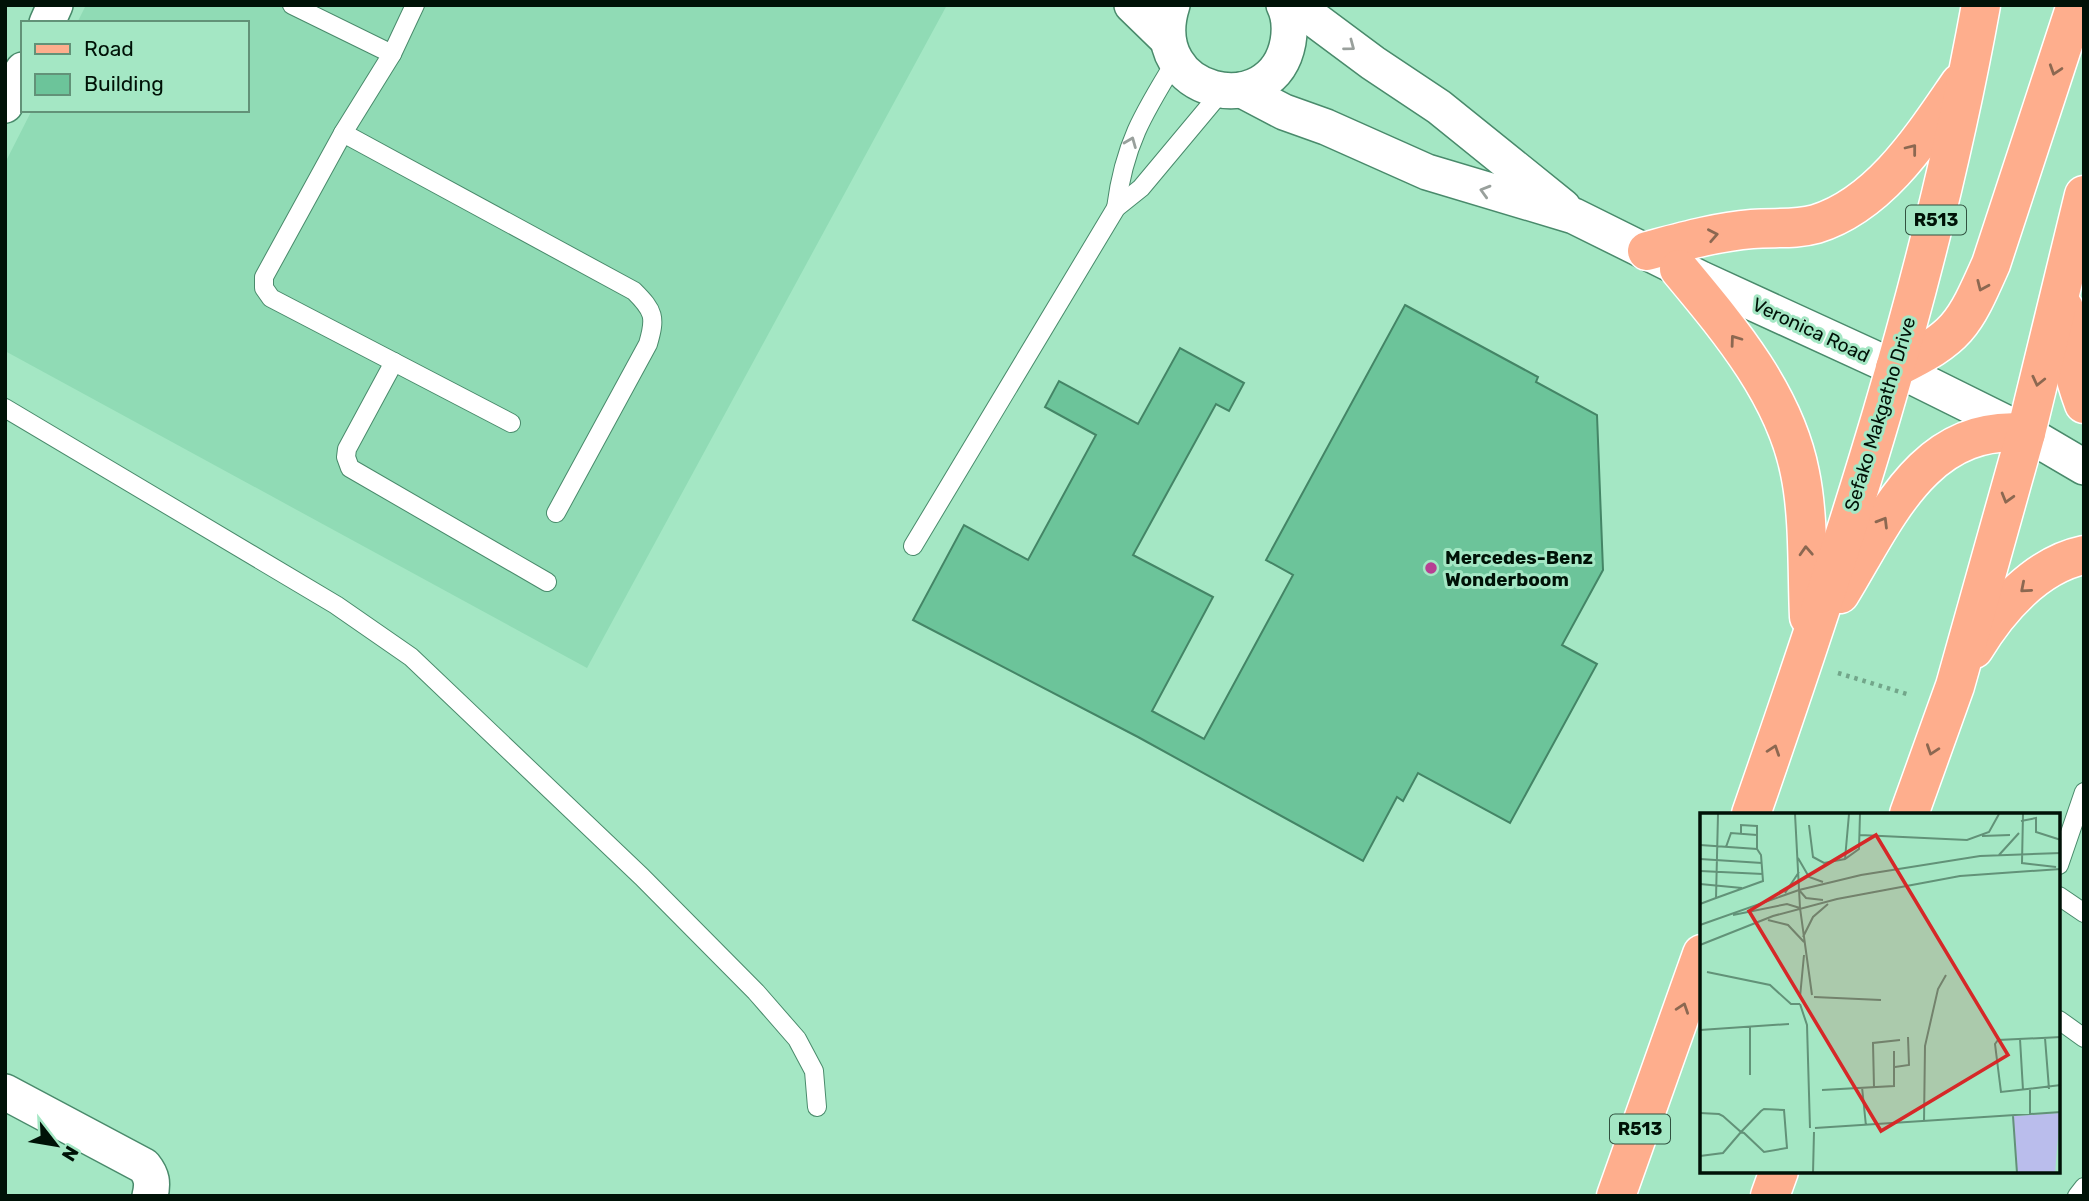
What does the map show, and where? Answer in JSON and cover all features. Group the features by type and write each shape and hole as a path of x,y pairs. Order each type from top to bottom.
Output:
{"main road":[{"name":"Sefako Makgatho Drive","path":"1751,813 1807,653 1895,368 1946,179 1981,5"},
{"path":"1895,368 1946,340 1958,328 1977,297 1996,251 2076,5"},
{"path":"1807,653 1802,485 1790,438 1768,391 1746,355 1663,260 1721,234 1754,228 1798,227 1831,218 1873,191 1897,168 1969,70"},
{"path":"1909,813 1952,696 2026,433 2084,195"},
{"path":"2065,267 2066,339 2074,376 2084,404"},
{"path":"1807,653 1886,518 1924,467 1944,451 1966,439 2001,431 2026,433"},
{"path":"1952,696 1982,637 2008,604 2048,569 2084,555"},
{"name":"R513","path":"1616,1196 1700,960"},
{"path":"1770,1196 1778,1173"}],"street":[{"path":"48,21 55,5"},
{"path":"1132,5 1171,35"},
{"path":"1232,91 1261,82 1276,69 1286,51 1290,31 1284,5"},
{"name":"Veronica Road","path":"1295,5 1373,63 1439,107 1574,216"},
{"name":"Veronica Road","path":"1171,35 1184,73 1195,82 1208,88 1232,91 1326,127 1427,172 1574,216 1895,368 2026,433 2084,467"},
{"path":"5,105 21,74"},
{"path":"5,1091 144,1166 152,1184 150,1196"}],"lane":[{"path":"292,5 392,54"},
{"path":"415,5 392,54 343,133 264,277 264,288 271,298 511,424"},
{"path":"1116,208 1119,179 1126,154 1171,35"},
{"path":"913,546 1116,208 1141,188 1232,91"},
{"path":"343,133 634,291 649,307 654,323 648,344 556,513"},
{"path":"394,362 347,449 346,457 350,468 547,582"},
{"path":"5,408 336,605 411,657 642,877 756,992 797,1039 814,1071 817,1107"},
{"path":"2061,859 2084,792"},
{"path":"2061,897 2084,913"},
{"path":"2061,1021 2084,1038"},
{"path":"2077,1196 2084,1187"}],"path":[{"path":"1807,653 1952,696"}],"shaded area":[{"path":"86,5 947,5 587,668 5,351 5,163 31,112 248,112 248,21 78,21"}],"building":[{"path":"1405,305 1538,377 1536,382 1597,415 1603,570 1562,645 1597,664 1510,823 1418,773 1403,801 1397,797 1363,861 1138,737 913,620 964,525 1028,560 1096,435 1045,407 1059,381 1138,424 1180,348 1244,383 1229,411 1216,404 1133,555 1213,597 1152,711 1204,739 1293,575 1266,560"}],"place":[{"name":"Mercedes-Benz Wonderboom","path":"1431,568"}]}
